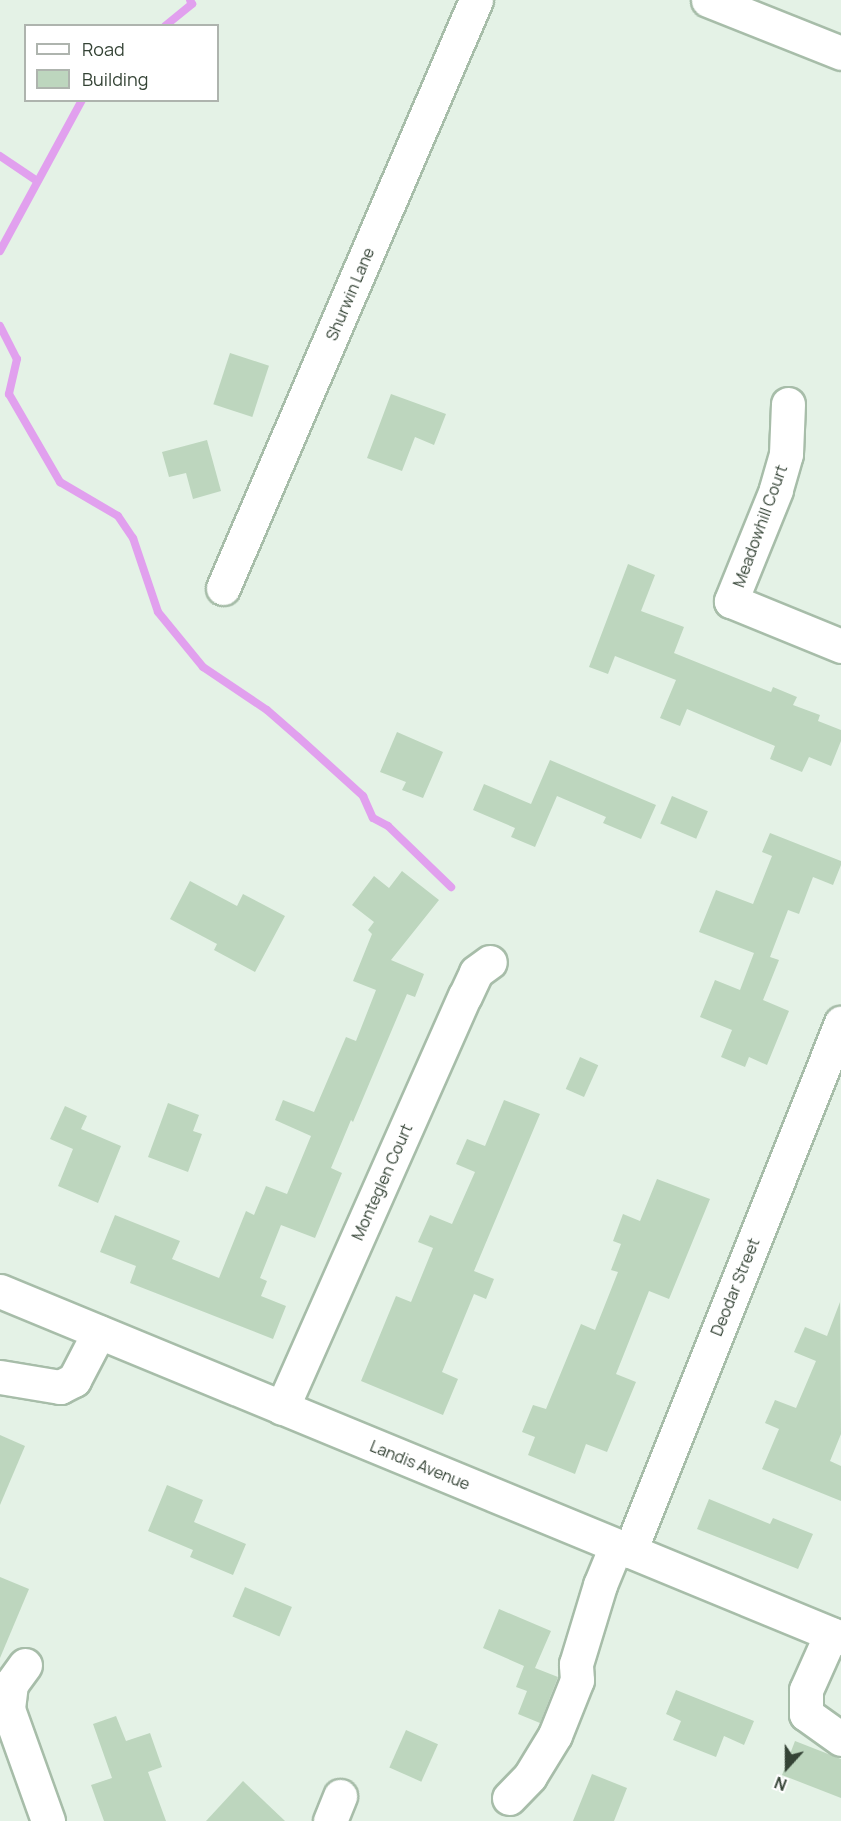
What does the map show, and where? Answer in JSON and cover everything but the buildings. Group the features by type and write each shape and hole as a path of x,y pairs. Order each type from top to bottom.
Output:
{"street":[{"name":"Shurwin Lane","path":"223,588 476,0"},
{"path":"708,0 841,53"},
{"name":"Meadowhill Court","path":"788,404 786,454 776,490 731,601 841,646"},
{"name":"Monteglen Court","path":"282,1408 476,972 490,962"},
{"name":"Deodar Street","path":"509,1798 530,1776 555,1735 577,1680 576,1664 600,1585 623,1548 841,1023"},
{"name":"Landis Avenue","path":"0,1291 836,1636"},
{"path":"0,1377 60,1387 74,1380 99,1332"},
{"path":"836,1636 806,1690 806,1714 841,1739"},
{"path":"25,1665 11,1684 8,1709 48,1821"}],"waterway":[{"path":"167,24 192,4 190,0"},
{"path":"0,251 81,102"},
{"path":"0,156 37,181"},
{"path":"0,326 17,359 9,394 60,482 118,516 133,538 158,612 203,667 267,710 298,737 363,796 373,818 388,826 451,887"}]}
